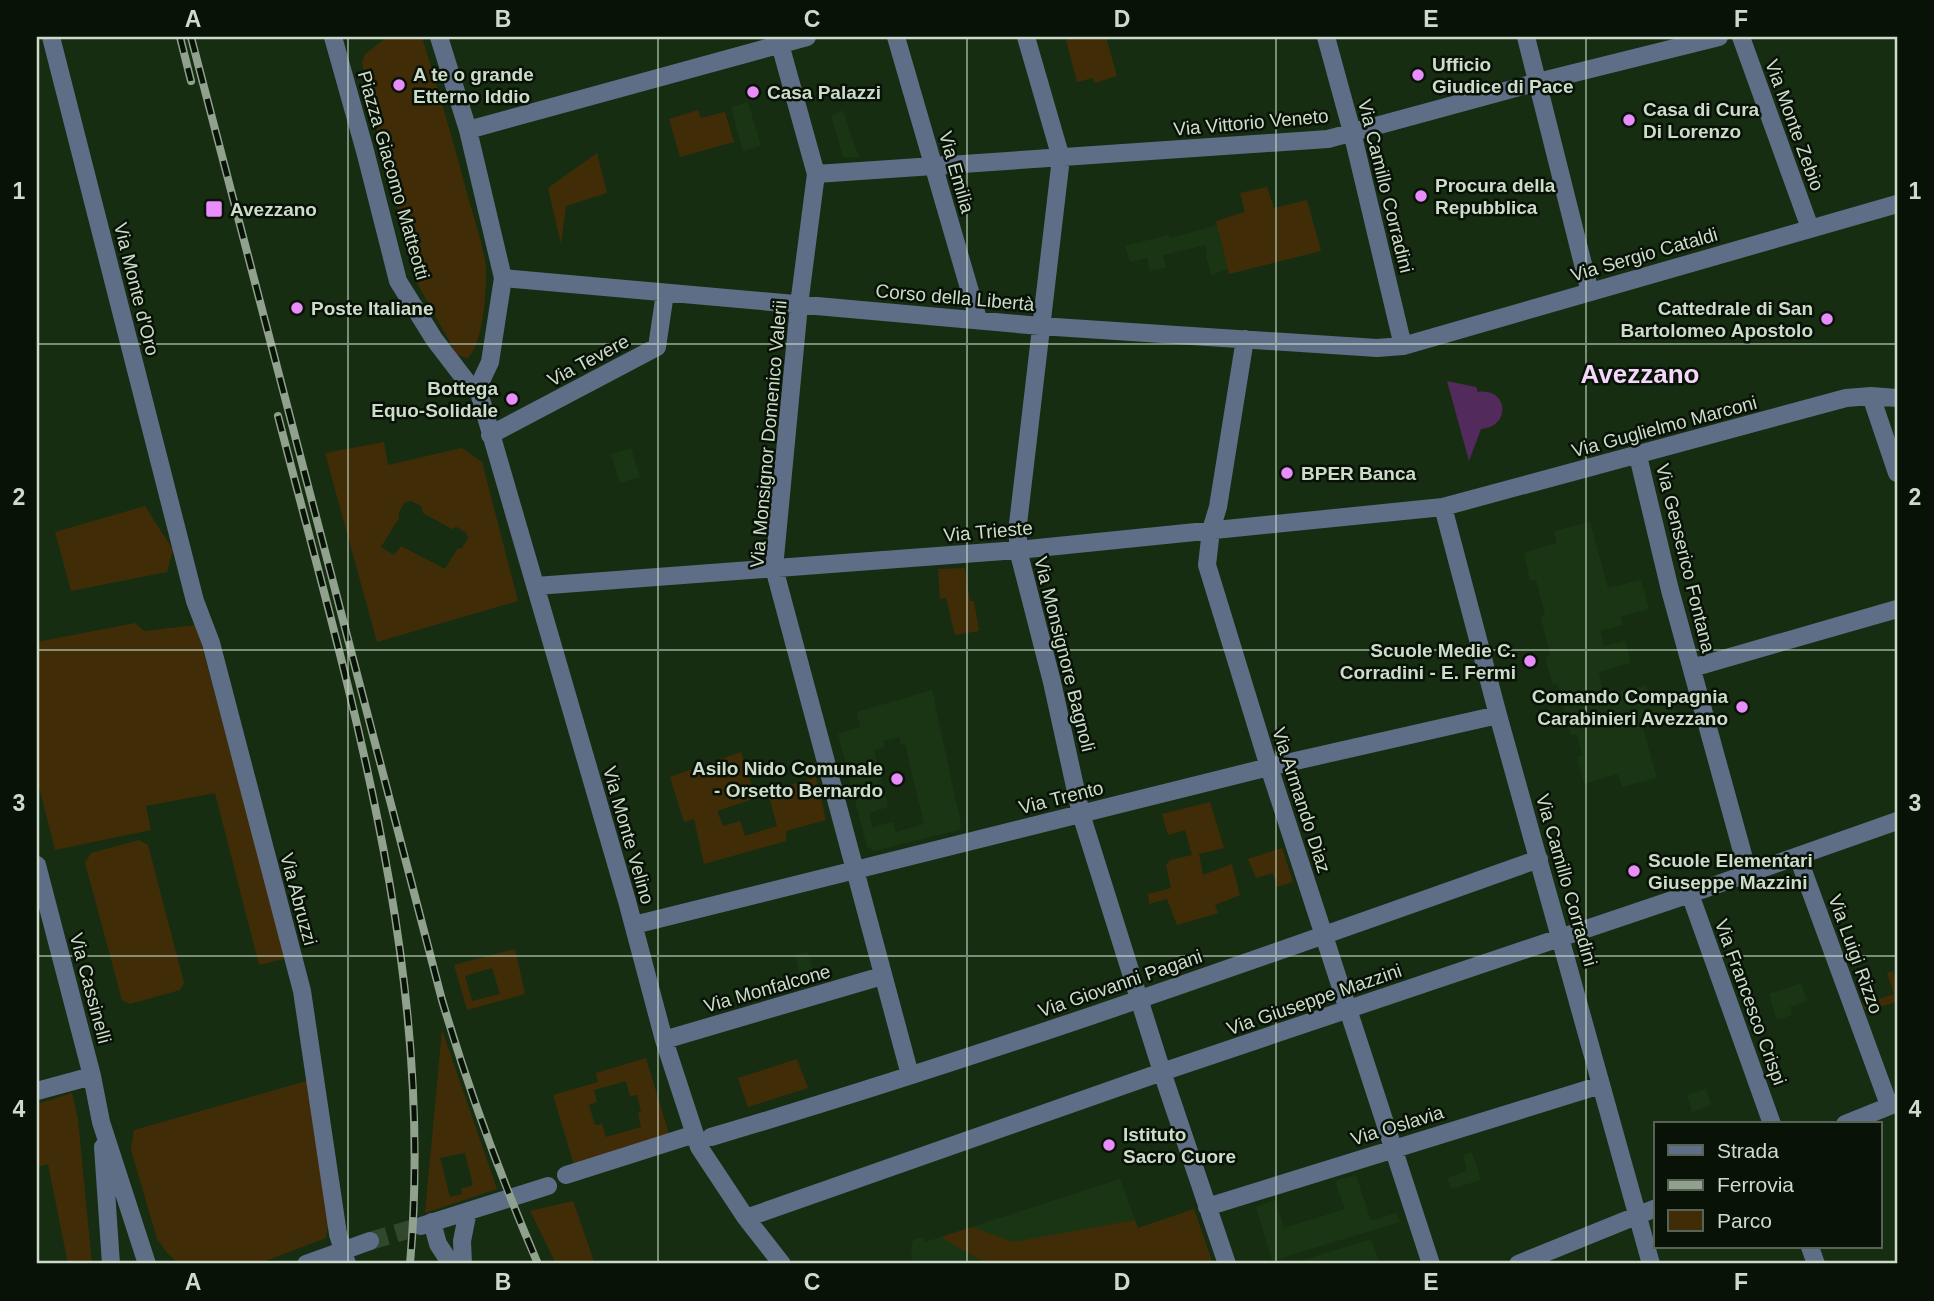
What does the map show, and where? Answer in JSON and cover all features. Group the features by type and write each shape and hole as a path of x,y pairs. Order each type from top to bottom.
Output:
{"street":[{"name":"Via Monte d'Oro","path":"51,37 183,551"},
{"path":"439,37 468,130 503,278 490,362 477,387"},
{"path":"468,130 779,40 807,37"},
{"name":"Via Emilia","path":"896,37 978,319"},
{"name":"Via Monsignore Bagnoli","path":"1026,37 1061,158 1018,524 1018,550 1052,682 1081,814 1162,1072 1227,1264"},
{"name":"Via Camillo Corradini","path":"1325,37 1352,132 1403,346"},
{"path":"1526,37 1590,292"},
{"name":"Via Vittorio Veneto","path":"816,174 1328,139 1538,82 1719,37"},
{"name":"Via Monte Zebio","path":"1741,37 1810,228"},
{"name":"Piazza Giacomo Matteotti","path":"335,38 398,281 434,339 477,387"},
{"name":"Via Monsignor Domenico Valerii","path":"779,40 816,174 799,304 774,568 909,1075"},
{"name":"Via Sergio Cataldi","path":"1403,346 1897,204"},
{"name":"Corso della Libertà","path":"503,278 1040,326 1377,348 1403,346"},
{"name":"Via Tevere","path":"490,435 657,347 664,293"},
{"name":"Via Armando Diaz","path":"1245,339 1219,507 1211,530 1207,565 1269,768 1431,1264"},
{"name":"Via Monte Velino","path":"477,387 634,925 664,1040 703,1136 699,1147 746,1218 782,1264"},
{"path":"1871,396 1897,473"},
{"name":"Via Guglielmo Marconi","path":"1443,507 1846,398 1897,398"},
{"name":"Via Genserico Fontana","path":"1638,456 1670,590 1748,873"},
{"name":"Via Camillo Corradini","path":"1443,507 1651,1264"},
{"name":"Via Trieste","path":"536,586 1018,550 1443,507"},
{"name":"Via Abruzzi","path":"183,551 195,601 211,643 302,991 338,1234 347,1264"},
{"path":"1692,668 1897,609"},
{"name":"Via Trento","path":"634,925 1269,768 1498,715"},
{"name":"Via Giuseppe Mazzini","path":"746,1218 1162,1072 1562,938 1897,821"},
{"name":"Via Luigi Rizzo","path":"1798,856 1893,1104"},
{"name":"Via Giovanni Pagani","path":"566,1174 909,1075 1323,936 1539,859"},
{"name":"Via Cassinelli","path":"37,865 92,1076 101,1122 111,1264"},
{"name":"Via Francesco Crispi","path":"1689,894 1771,1122"},
{"name":"Via Monfalcone","path":"664,1040 882,976"},
{"path":"37,1091 92,1076"},
{"name":"Via Oslavia","path":"1207,1207 1393,1147 1601,1085"},
{"path":"1850,1122 1893,1104"},
{"name":"Via Cassinelli","path":"101,1122 147,1264"},
{"path":"452,1264 427,1224 548,1186"},
{"path":"1518,1264 1654,1209"},
{"path":"463,1264 462,1241 468,1211"},
{"path":"306,1264 370,1241"},
{"name":"Via Cassinelli","path":"143,1245 153,1264"}],"shaded area":[{"path":"748,102 761,146 743,151 731,107"},
{"path":"843,110 859,157 843,157 831,116"},
{"path":"1217,225 1228,269 1211,275 1205,252 1206,245 1163,255 1166,268 1150,271 1147,258 1130,262 1125,246 1168,235 1170,238"},
{"path":"1447,381 1476,387 1478,392 1495,395 1502,408 1498,422 1481,429 1469,461"},
{"path":"631,448 640,477 620,483 611,454"},
{"path":"1590,522 1608,588 1641,580 1649,609 1621,616 1623,625 1600,631 1604,646 1625,641 1631,663 1599,672 1604,695 1646,685 1649,695 1670,690 1676,712 1641,722 1657,778 1622,787 1618,774 1584,784 1577,757 1582,755 1577,734 1571,735 1557,683 1552,684 1545,657 1550,655 1541,617 1545,615 1536,580 1530,581 1524,553 1557,543 1554,531"},
{"path":"932,690 962,829 874,851 867,847 838,734 860,727 857,712","holes":["899,737 901,744 905,744 924,824 896,832 893,822 872,827 869,813 888,807 874,750 884,747 883,741"]},
{"path":"808,952 814,976 801,979 795,955"},
{"path":"1801,983 1807,1001 1790,1007 1792,1015 1777,1020 1769,994"},
{"path":"1706,1089 1711,1105 1692,1112 1687,1095"},
{"path":"1472,1152 1481,1180 1451,1189 1447,1178 1467,1171 1463,1155"},
{"path":"1356,1175 1371,1221 1396,1213 1400,1222 1272,1261 1256,1207 1275,1200 1284,1228 1345,1209 1335,1181"},
{"path":"1120,1179 1138,1228 1194,1209 1213,1264 913,1264 913,1240 922,1237 925,1242"},
{"path":"1371,1239 1380,1264 1291,1264"}],"green space":[{"path":"387,37 422,37 485,260 485,296 481,327 473,351 467,358 457,355 417,283 381,148 362,63 365,54"},
{"path":"1106,37 1117,76 1095,83 1093,78 1077,82 1066,40"},
{"path":"698,110 701,118 725,112 734,142 680,157 669,119"},
{"path":"597,153 607,193 566,206 561,244 548,188"},
{"path":"1267,187 1274,208 1307,200 1321,251 1229,274 1216,221 1245,212 1240,193"},
{"path":"384,442 388,465 462,448 482,462 518,601 377,642 325,453","holes":["411,501 421,506 423,513 452,529 457,527 466,533 468,538 462,548 457,549 445,569 401,546 394,555 381,547 399,518 399,512 405,502"]},
{"path":"145,506 173,550 167,572 71,591 55,532"},
{"path":"965,568 970,601 974,601 979,631 955,635 946,598 940,599 938,569"},
{"path":"135,623 144,631 196,625 287,958 259,965 215,793 146,806 151,830 55,850 37,779 37,642"},
{"path":"741,752 756,798 717,811 723,826 740,821 745,836 777,826 768,792 816,777 826,820 786,831 786,841 704,864 694,819 684,822 670,777"},
{"path":"1210,802 1224,848 1199,854 1203,875 1232,864 1240,895 1215,905 1218,913 1177,925 1167,899 1149,904 1148,894 1171,888 1166,865 1170,860 1192,855 1185,830 1168,835 1162,814"},
{"path":"139,840 148,845 184,983 180,990 130,1004 122,1000 85,863 91,853"},
{"path":"1282,848 1293,882 1277,887 1273,873 1256,878 1248,859"},
{"path":"515,949 525,994 467,1010 454,965","holes":["492,968 500,994 472,1001 465,976"]},
{"path":"1893,971 1895,979 1897,978 1897,1002 1866,1011 1862,1005 1894,994 1887,973"},
{"path":"442,1030 497,1189 425,1213","holes":["465,1153 473,1185 461,1189 462,1194 450,1197 440,1158"]},
{"path":"646,1058 669,1134 574,1165 553,1095 598,1082 596,1073","holes":["626,1081 630,1096 637,1095 641,1127 606,1137 602,1124 595,1125 589,1105 597,1102 594,1090"]},
{"path":"797,1059 808,1088 748,1107 738,1078"},
{"path":"310,1080 329,1221 326,1238 257,1264 180,1264 157,1239 131,1150 134,1130"},
{"path":"72,1093 78,1119 92,1264 68,1264 48,1164 37,1167 37,1104"},
{"path":"573,1201 595,1264 556,1264 530,1211"},
{"path":"1194,1209 1213,1264 987,1264 941,1237 972,1227 1013,1242 1135,1220 1138,1228"}],"tunnel":[{"path":"370,1241 421,1226"}],"railway":[{"path":"180,37 191,81"},
{"path":"191,37 442,1000 486,1134 538,1264"},
{"path":"278,416 358,730 381,835 399,941 410,1048 415,1155 410,1264"}],"place":[{"name":"Ufficio Giudice di Pace","path":"1418,75"},
{"name":"A te o grande Etterno Iddio","path":"399,85"},
{"name":"Casa Palazzi","path":"753,92"},
{"name":"Casa di Cura Di Lorenzo","path":"1629,120"},
{"name":"Procura della Repubblica","path":"1421,196"},
{"name":"Avezzano","path":"214,209"},
{"name":"Poste Italiane","path":"297,308"},
{"name":"Cattedrale di San Bartolomeo Apostolo","path":"1827,319"},
{"name":"Bottega Equo-Solidale","path":"512,399"},
{"name":"BPER Banca","path":"1287,473"},
{"name":"Scuole Medie C. Corradini - E. Fermi","path":"1530,661"},
{"name":"Comando Compagnia Carabinieri Avezzano","path":"1742,707"},
{"name":"Asilo Nido Comunale - Orsetto Bernardo","path":"897,779"},
{"name":"Scuole Elementari Giuseppe Mazzini","path":"1634,871"},
{"name":"Istituto Sacro Cuore","path":"1109,1145"}],"district":[{"name":"Avezzano","path":"1640,374"}]}
